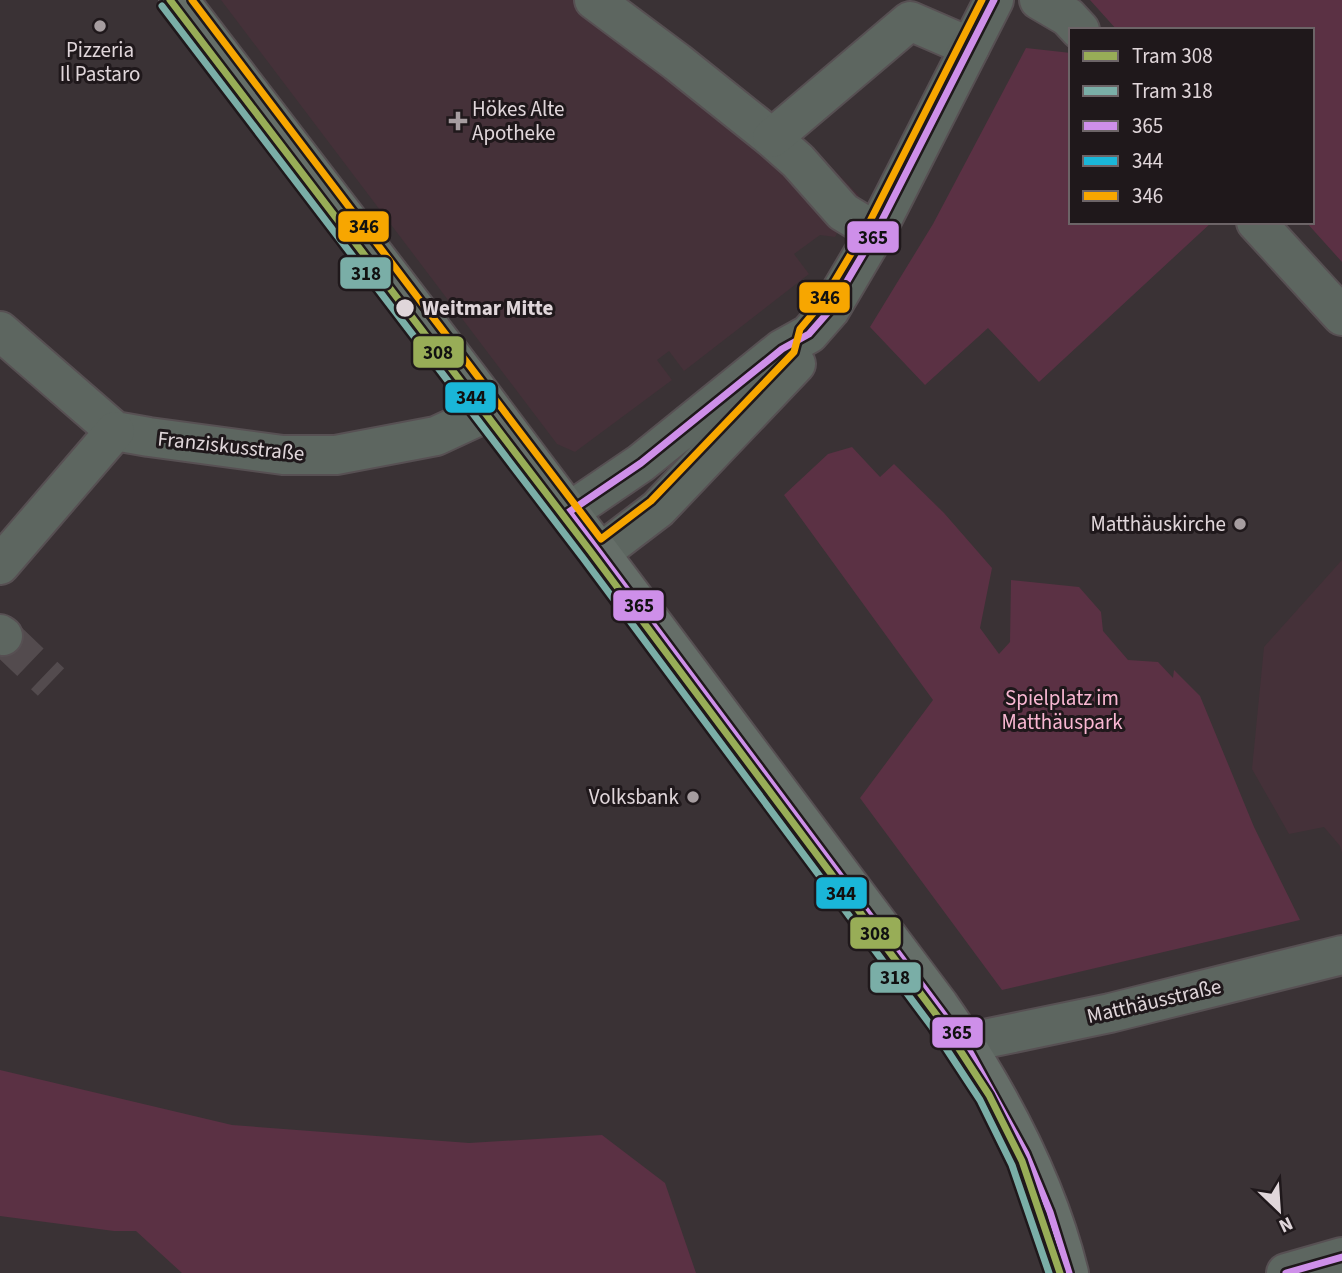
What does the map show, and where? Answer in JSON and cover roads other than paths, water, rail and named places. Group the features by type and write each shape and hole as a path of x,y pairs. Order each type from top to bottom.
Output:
{"main road":[{"path":"179,0 569,512 965,1043 1003,1107 1033,1168 1062,1243 1069,1273"}],"street":[{"path":"594,0 772,138 798,161 843,212 876,232"},
{"path":"569,512 641,463 782,349 809,334 830,310 876,232 994,0"},
{"path":"1039,0 1068,18 1078,28"},
{"path":"772,138 910,21 970,47"},
{"path":"1258,224 1342,316"},
{"path":"0,331 115,431 0,565"},
{"path":"599,554 658,509 694,472 803,357 809,334"},
{"name":"Franziskusstraße","path":"115,431 283,455 336,455 436,436 492,410"},
{"name":"Matthäusstraße","path":"965,1043 1110,1013 1342,955"},
{"path":"1286,1273 1342,1257"}],"tunnel":[{"path":"3,636 51,682"}],"tram line":[{"name":"308","path":"170,0 591,552 941,1021 989,1095 1022,1161 1060,1273"},
{"name":"318","path":"162,6 583,558 932,1027 980,1100 1012,1165 1049,1273"}],"place":[{"name":"Pizzeria Il Pastaro","path":"100,26"},
{"name":"Hökes Alte Apotheke","path":"458,121"},
{"name":"Weitmar Mitte","path":"405,308"},
{"name":"Matthäuskirche","path":"1240,524"},
{"name":"Volksbank","path":"693,797"}],"park label":[{"name":"Spielplatz im Matthäuspark","path":"1062,710"}]}
